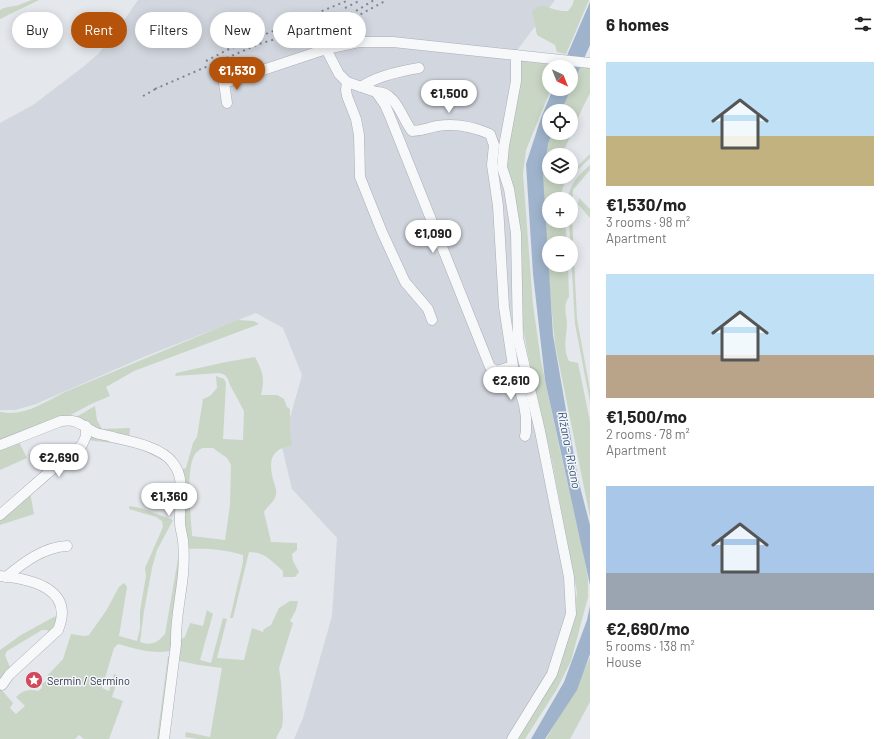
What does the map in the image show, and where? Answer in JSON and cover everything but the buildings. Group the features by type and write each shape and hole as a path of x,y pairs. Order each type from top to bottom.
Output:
{"street":[{"path":"227,103 224,83 326,49 359,42 393,42 590,63"},
{"path":"326,49 339,74 347,82 369,86 392,99 406,124 412,131 421,131 436,126 450,125 468,127 490,134 494,144 492,165 498,206 504,307 513,366 524,405 527,425 525,436"},
{"path":"512,739 552,674 571,614 569,577 543,445 518,338 516,233 509,189 502,167 504,146 516,81 516,55"},
{"path":"369,86 409,69 419,68"},
{"path":"347,82 347,96 356,119 359,135 360,177 382,232 405,282 428,309 432,320"},
{"path":"369,86 385,105 389,114 490,367 496,371 513,366"},
{"path":"0,445 61,421 68,420 80,423 95,433 136,443 160,452 173,462 179,475 181,497 180,523 183,542 183,574 175,632 176,644 164,739"},
{"path":"0,515 82,445 86,436 86,426"},
{"path":"3,576 48,549 67,546"},
{"path":"2,685 9,675 58,630 62,621 63,612 61,605 49,589 37,583 3,576"}],"shaded area":[{"path":"138,0 555,0 515,53 514,339 558,528 568,612 551,674 510,739 294,739 303,718 332,616 337,538 292,489 282,447 302,375 283,328 256,313 146,356 36,404 15,410 0,410 0,123 33,105 83,67 103,48 127,48 127,16"}],"green space":[{"path":"32,0 39,0 0,19 0,10"},
{"path":"574,0 589,0 566,54 557,52 555,45 537,35 532,11 539,6 544,6 568,11"},
{"path":"518,60 542,63 542,96 548,96 545,104 542,104 542,111 526,150 523,174 533,305 541,361 582,546 588,579 588,597 571,661 557,689 525,739 514,739 544,692 574,614 577,593 553,466 523,328 505,167"},
{"path":"579,67 590,68 590,93 578,118 578,104 562,104 566,96 578,96"},
{"path":"549,140 569,140 565,148 547,148"},
{"path":"590,154 590,158 578,169 578,166"},
{"path":"590,165 590,170 573,192 569,192 573,184 578,184 579,176"},
{"path":"543,184 565,184 562,192 543,192"},
{"path":"579,198 590,209 590,218 578,204"},
{"path":"544,228 566,228 566,236 545,236"},
{"path":"569,228 573,228 573,236 570,236"},
{"path":"548,272 568,272 569,297 565,306 567,322 565,347 569,361 578,363 590,421 590,517 555,344"},
{"path":"572,272 575,272 577,319 590,390 590,402 575,324"},
{"path":"237,320 254,321 259,324 134,371 106,387 110,396 67,417 0,443 0,412 18,412 34,408 65,392"},
{"path":"255,357 262,375 263,384 261,395 277,395 284,399 287,407 290,409 292,445 280,449 273,456 271,466 276,494 264,512 271,542 297,543 297,550 292,554 293,561 299,572 295,577 283,577 283,571 268,558 255,552 249,552 233,618 230,618 243,562 243,555 214,549 186,549 180,470 186,468 193,443 197,437 203,399 210,396 217,388 216,376 224,379 226,383 223,439 243,440 244,411 225,375 220,373 175,376 176,373","holes":["202,448 213,448 227,458 231,465 230,505 225,540 192,536 189,494 192,462 196,453"]},
{"path":"95,406 97,420 102,429 130,428 129,438 108,434 76,417"},
{"path":"88,431 142,447 169,462 140,449 120,444 87,440"},
{"path":"18,440 27,458 0,470 0,448"},
{"path":"30,492 34,514 0,525 0,518"},
{"path":"129,506 141,508 173,520 157,550 152,568 140,642 151,644 159,640 165,634 179,553 181,549 173,647 170,651 163,652 144,650 118,644 114,648 102,688 109,691 114,674 119,676 112,697 123,701 109,739 84,739 79,735 75,739 0,739 0,688 13,703 10,708 16,714 25,706 16,697 24,691 38,691 42,688 42,684 49,679 47,676 63,659 71,634 84,636 89,635 106,611 119,587 124,583 127,587 119,636 137,641 146,576 145,568 163,527 162,521 156,517 129,509"},
{"path":"290,601 298,601 296,610 290,621 293,623 279,668 283,718 282,727 276,739 198,739 185,737 186,732 210,737 222,668 175,660 180,640 185,637 190,623 203,626 207,610 213,614 200,660 211,663 223,618 227,619 217,658 244,660 252,628 263,632 264,629 271,625 279,608"},
{"path":"61,613 52,633 47,630 42,630 7,651 5,655 11,670 0,684 0,650 21,635"},
{"path":"168,656 171,656 162,739 157,739"},
{"path":"590,657 590,702 570,739 546,739 573,694"}],"water":[{"path":"590,2 590,45 578,72 578,60 565,60"},
{"path":"550,96 568,96 564,104 547,104"},
{"name":"Rižana - Risano","path":"542,116 542,140 549,140 547,148 542,148 542,184 544,184 544,192 542,192 542,228 546,228 547,236 542,236 542,272 549,272 553,335 578,479 590,525 590,585 545,380 533,274 526,164"},
{"path":"590,606 590,654 577,690 545,739 531,739 564,682 587,620"}],"railway":[{"path":"206,61 229,49 349,0"},
{"path":"345,8 361,0"},
{"path":"155,89 259,44 326,24 356,11 374,0"},
{"path":"365,12 387,0"},
{"path":"143,96 159,87"}],"place":[{"name":"Sermin / Sermino","path":"34,680"}]}
